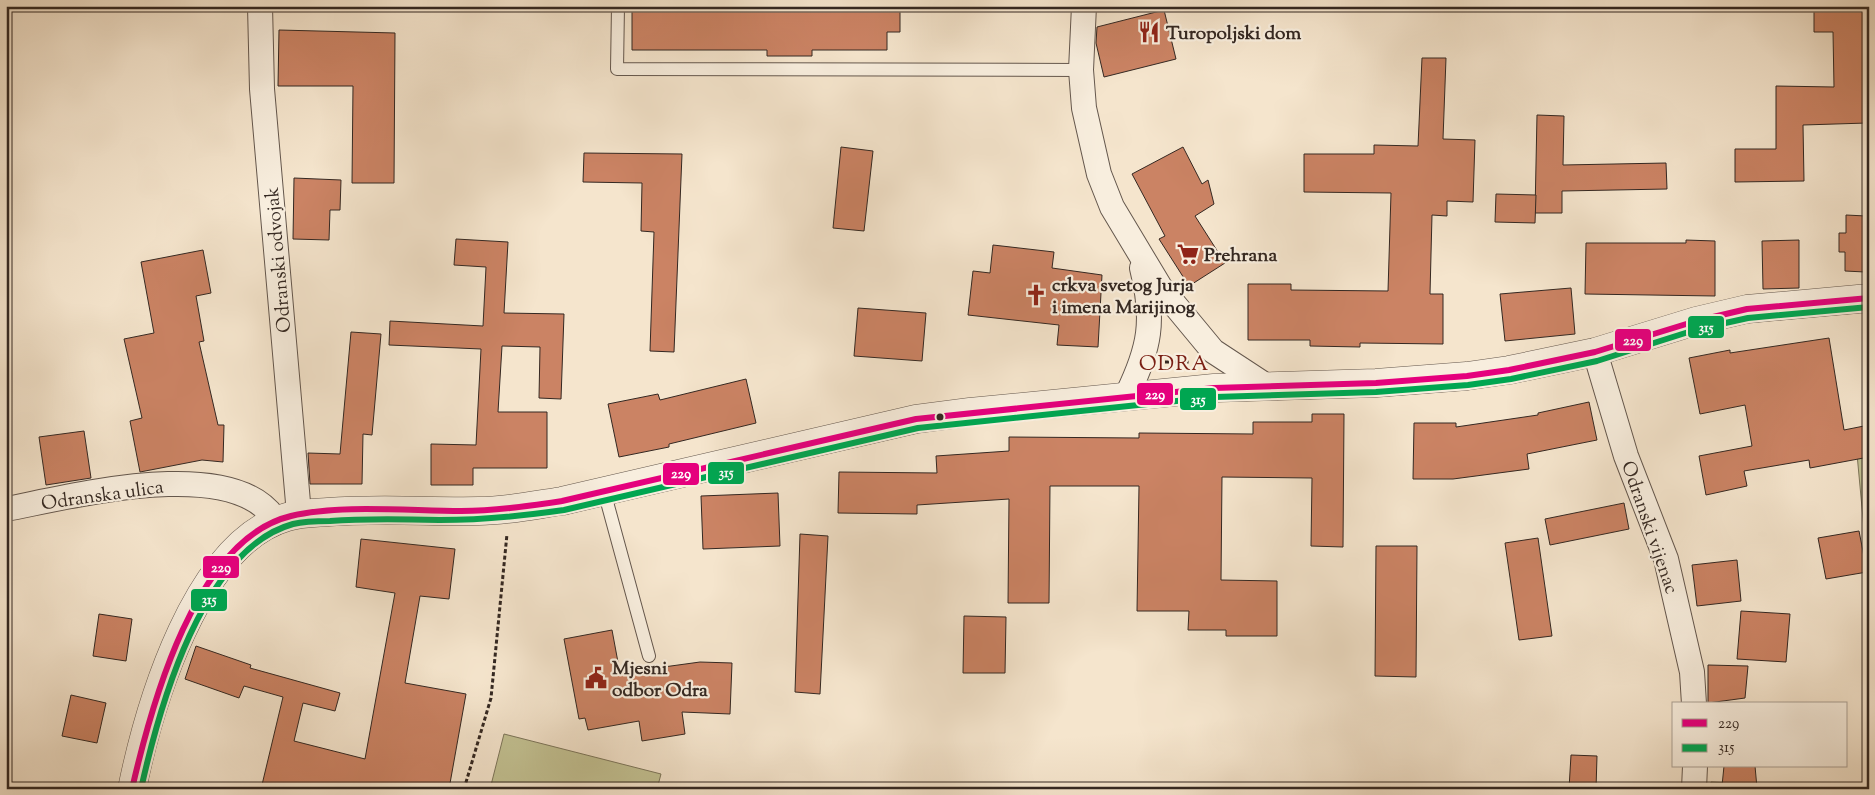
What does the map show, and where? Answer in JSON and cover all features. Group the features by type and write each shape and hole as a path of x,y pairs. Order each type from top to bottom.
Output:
{"street":[{"name":"Odranski odvojak","path":"260,6 262,89 288,518"},
{"path":"1084,6 1081,70 1084,108 1099,174 1112,207 1160,286 1213,351 1265,385"},
{"path":"1127,395 1145,354 1149,327 1147,291 1138,252"},
{"path":"132,789 141,746 160,686 188,620 204,590 226,557 255,533 288,518 351,510 481,511 510,509 604,492 754,455 916,419 1127,395 1265,385 1385,382 1467,376 1509,370 1595,352 1747,309 1869,298"},
{"name":"Odranski vijenac","path":"1595,352 1626,456 1666,559 1692,672 1694,702"},
{"name":"Odranska ulica","path":"6,509 123,488 184,484 214,485 244,494 270,511 288,518"},
{"path":"1694,789 1695,768"}],"lane":[{"path":"618,6 617,69 1081,70"},
{"path":"604,492 649,656"}],"path":[{"path":"1162,362 1194,362"},
{"path":"464,789 491,698 510,509"}],"shaded area":[{"path":"1869,453 1869,583 1857,454"},
{"path":"504,734 661,774 657,789 490,789"},
{"path":"1711,782 1843,789 1711,789"}],"building":[{"path":"632,6 887,6 900,8 900,32 887,32 887,50 812,50 812,56 767,56 767,50 632,50"},
{"path":"1814,6 1869,6 1869,32 1866,32 1867,123 1803,125 1804,181 1735,182 1735,149 1776,149 1776,86 1834,87 1833,32 1814,32"},
{"path":"1164,10 1176,59 1104,77 1096,43 1097,27"},
{"path":"279,30 395,33 394,183 352,183 353,86 278,86"},
{"path":"1422,58 1446,58 1443,139 1475,140 1473,202 1447,201 1447,216 1432,215 1430,294 1443,294 1443,344 1360,343 1360,347 1310,346 1310,340 1248,340 1248,284 1291,284 1291,290 1388,291 1391,193 1304,192 1304,154 1374,154 1374,145 1418,146"},
{"path":"1537,115 1564,116 1563,165 1666,163 1667,189 1562,191 1562,213 1535,213"},
{"path":"841,147 873,151 864,231 833,228"},
{"path":"1183,147 1202,184 1208,180 1214,204 1195,216 1225,263 1189,286 1159,239 1165,236 1132,174"},
{"path":"584,153 682,154 674,352 650,351 654,232 641,231 642,183 583,182"},
{"path":"294,178 341,180 340,210 330,210 329,240 293,239"},
{"path":"1496,194 1536,195 1535,223 1495,222"},
{"path":"1846,215 1866,216 1865,272 1845,271 1845,252 1839,252 1839,233 1846,233"},
{"path":"456,239 508,242 504,313 564,314 561,399 539,398 540,347 502,346 498,412 547,412 547,468 473,468 473,485 431,485 431,444 476,445 481,349 389,345 390,321 483,326 486,267 454,265"},
{"path":"1686,240 1715,241 1715,296 1585,294 1586,243 1686,243"},
{"path":"1799,240 1799,288 1763,289 1762,241"},
{"name":"crkva svetog Jurja i imena Marijinog","path":"993,245 1054,252 1052,268 1102,275 1098,347 1057,345 1059,325 968,315 973,271 990,273"},
{"path":"203,250 211,293 196,296 204,341 199,342 218,425 224,425 223,462 202,460 140,472 130,421 142,418 124,339 154,333 141,262"},
{"path":"1571,288 1575,334 1505,341 1500,294"},
{"path":"858,308 926,313 922,361 854,356"},
{"path":"351,332 381,334 372,435 363,434 362,484 310,484 308,453 340,454"},
{"path":"1829,338 1844,430 1869,425 1869,457 1810,468 1809,460 1744,471 1747,486 1706,495 1699,456 1752,446 1745,405 1700,414 1689,358 1730,350 1730,353"},
{"path":"746,379 756,423 669,444 669,447 619,457 608,404 658,394 660,400"},
{"path":"1589,402 1597,440 1527,454 1529,469 1453,479 1413,479 1414,423 1456,423 1456,427 1538,415 1538,413"},
{"path":"1312,414 1344,414 1343,547 1311,546 1312,478 1222,477 1221,580 1277,581 1277,636 1226,636 1226,630 1188,630 1189,611 1137,611 1139,486 1050,486 1049,603 1008,603 1009,499 917,505 917,514 838,513 839,472 937,473 936,456 1009,451 1009,437 1139,438 1139,433 1253,434 1253,422 1312,422"},
{"path":"84,431 91,478 46,485 39,437"},
{"path":"778,493 780,546 703,549 701,496"},
{"path":"1624,503 1629,529 1550,545 1545,519"},
{"path":"1859,531 1867,572 1826,579 1818,538"},
{"path":"800,534 828,536 820,694 795,692"},
{"path":"1538,538 1552,636 1519,640 1505,543"},
{"path":"361,539 455,549 449,599 420,596 405,683 466,694 449,789 361,789 342,785 341,789 261,789 283,697 244,686 239,698 185,679 196,646 251,665 250,668 340,693 335,711 303,703 294,741 365,759 395,593 356,587"},
{"path":"1376,546 1417,546 1416,677 1375,676"},
{"path":"1737,560 1741,601 1697,606 1692,565"},
{"path":"1741,611 1790,614 1786,662 1737,659"},
{"path":"99,614 132,619 126,661 93,656"},
{"path":"964,616 1006,617 1005,673 963,673"},
{"path":"612,630 620,673 700,662 732,663 730,714 682,712 685,734 642,741 639,721 588,730 585,718 579,719 564,639"},
{"path":"1708,665 1748,666 1745,698 1708,702"},
{"path":"71,695 106,703 97,743 62,736"},
{"path":"1571,755 1597,756 1596,789 1569,789"},
{"path":"1724,768 1755,768 1757,788 1722,786"}],"transit line":[{"name":"229","path":"132,789 140,754 165,672 183,630 204,591 228,557 257,531 291,516 310,512 352,509 474,511 537,505 562,501 916,419 1214,388 1376,383 1467,376 1509,370 1595,352 1696,321 1747,309 1869,298"},
{"name":"315","path":"141,789 149,755 173,676 190,635 210,597 233,565 261,539 293,524 312,521 358,519 471,519 564,510 918,428 1215,397 1376,392 1468,385 1511,379 1597,361 1698,329 1748,318 1869,307"}],"place":[{"name":"Turopoljski dom","path":"1149,32"},
{"name":"Prehrana","path":"1188,254"},
{"name":"crkva svetog Jurja i imena Marijinog","path":"1036,295"},
{"name":"Mjesni odbor Odra","path":"596,678"}],"district":[{"name":"ODRA","path":"1174,363"}]}
